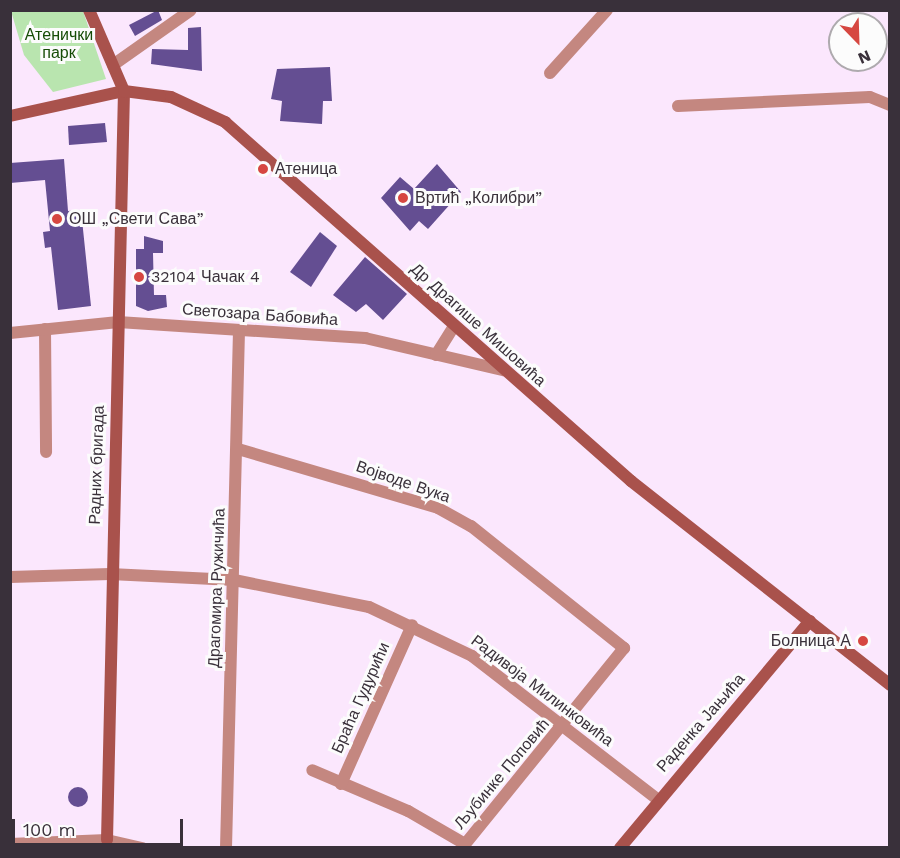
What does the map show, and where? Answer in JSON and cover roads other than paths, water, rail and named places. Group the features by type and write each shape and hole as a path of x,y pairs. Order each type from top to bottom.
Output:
{"street":[{"path":"89,10 124,91"},
{"path":"113,65 191,10"},
{"path":"550,73 607,10"},
{"name":"Др Драгише Мишовића","path":"10,116 124,91 184,102 235,128 503,370 631,481 890,685"},
{"name":"Радних бригада","path":"107,840 110,574 124,91"},
{"path":"678,106 870,97 890,105"},
{"name":"Светозара Бабовића","path":"10,333 118,322 365,338 503,370"},
{"path":"436,355 454,326"},
{"path":"45,329 46,452"},
{"name":"Драгомира Ружичића","path":"226,848 238,449 239,330"},
{"name":"Војводе Вука","path":"238,449 438,508 471,526 624,648"},
{"name":"Радивоја Милинковића","path":"10,577 110,574 234,580 369,607 412,625 472,656 657,799"},
{"name":"Раденка Јањића","path":"620,848 657,799 810,621"},
{"name":"Браћа Гудурићи","path":"341,784 412,625"},
{"name":"Љубинке Поповић","path":"312,770 408,811 465,844 563,728 624,648"},
{"path":"10,844 107,840 143,848"}],"place":[{"name":"Атеница","path":"263,169"},
{"name":"Вртић „Колибри”","path":"403,198"},
{"name":"ОШ „Свети Сава”","path":"57,219"},
{"name":"32104 Чачак 4","path":"139,277"},
{"name":"Болница А","path":"863,641"}],"park label":[{"name":"Атенички парк","path":"59,44"}]}
